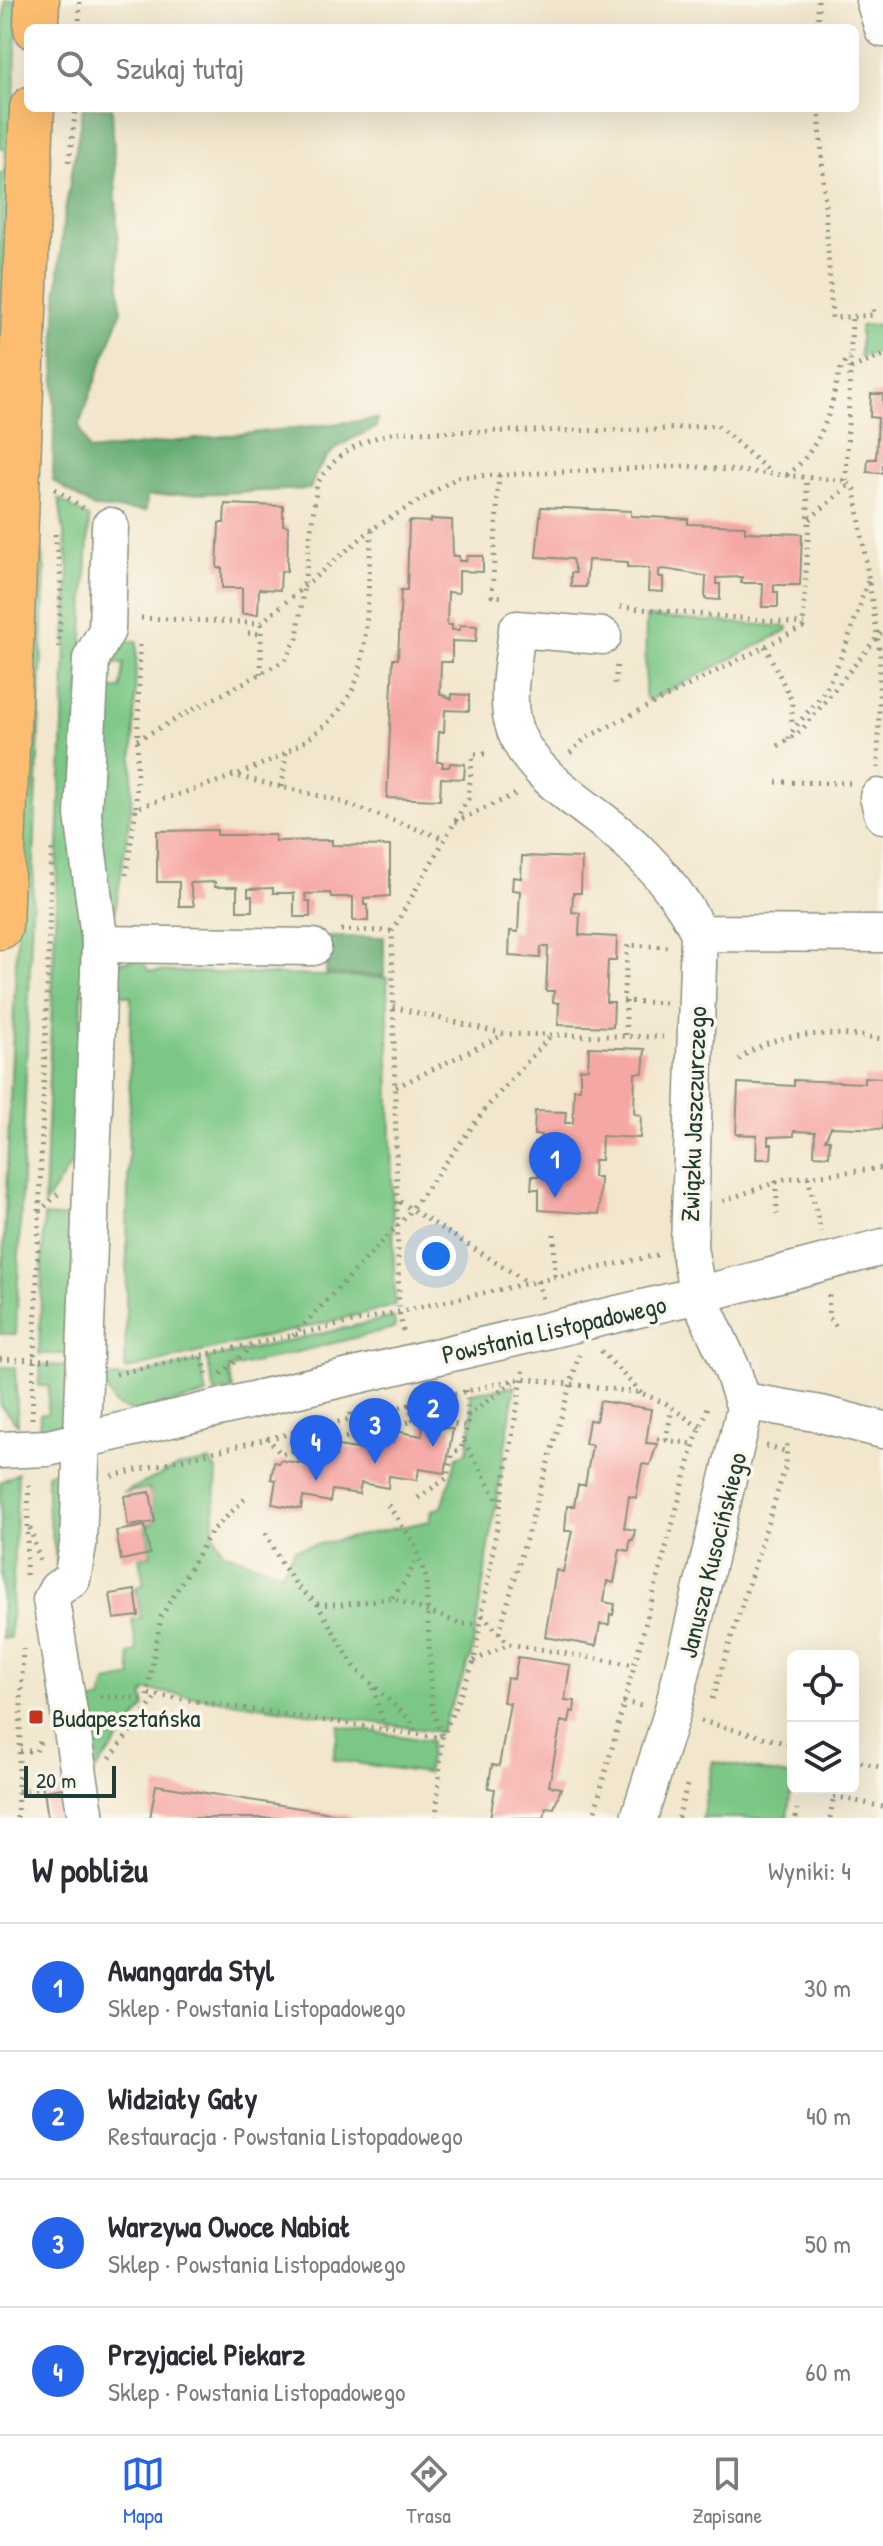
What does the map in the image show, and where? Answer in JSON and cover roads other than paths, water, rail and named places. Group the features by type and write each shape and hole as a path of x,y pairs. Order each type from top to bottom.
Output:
{"main road":[{"path":"36,24 37,0"},
{"path":"0,927 32,112"}],"street":[{"path":"874,0 883,29"},
{"path":"86,1818 51,1600 57,1589 72,1579 78,1545 83,1440 100,944 83,815 91,659 107,630 101,520"},
{"path":"606,621 519,614 510,710 523,747 547,775 643,857 675,890 687,940 883,934"},
{"name":"Związku Jaszczurczego","path":"687,940 696,1038 689,1248 698,1295"},
{"path":"100,944 313,947"},
{"name":"Powstania Listopadowego","path":"0,1450 48,1448 83,1440 698,1295 883,1247"},
{"path":"698,1295 744,1401 821,1414 883,1430"},
{"name":"Janusza Kusocińskiego","path":"639,1818 672,1713 738,1452 744,1401"}],"place":[{"name":"Awangarda Styl","path":"555,1198"},
{"name":"Widziały Gały","path":"433,1447"},
{"name":"Warzywa Owoce Nabiał","path":"375,1464"},
{"name":"Przyjaciel Piekarz","path":"316,1481"},
{"name":"Budapesztańska","path":"36,1717"}]}
